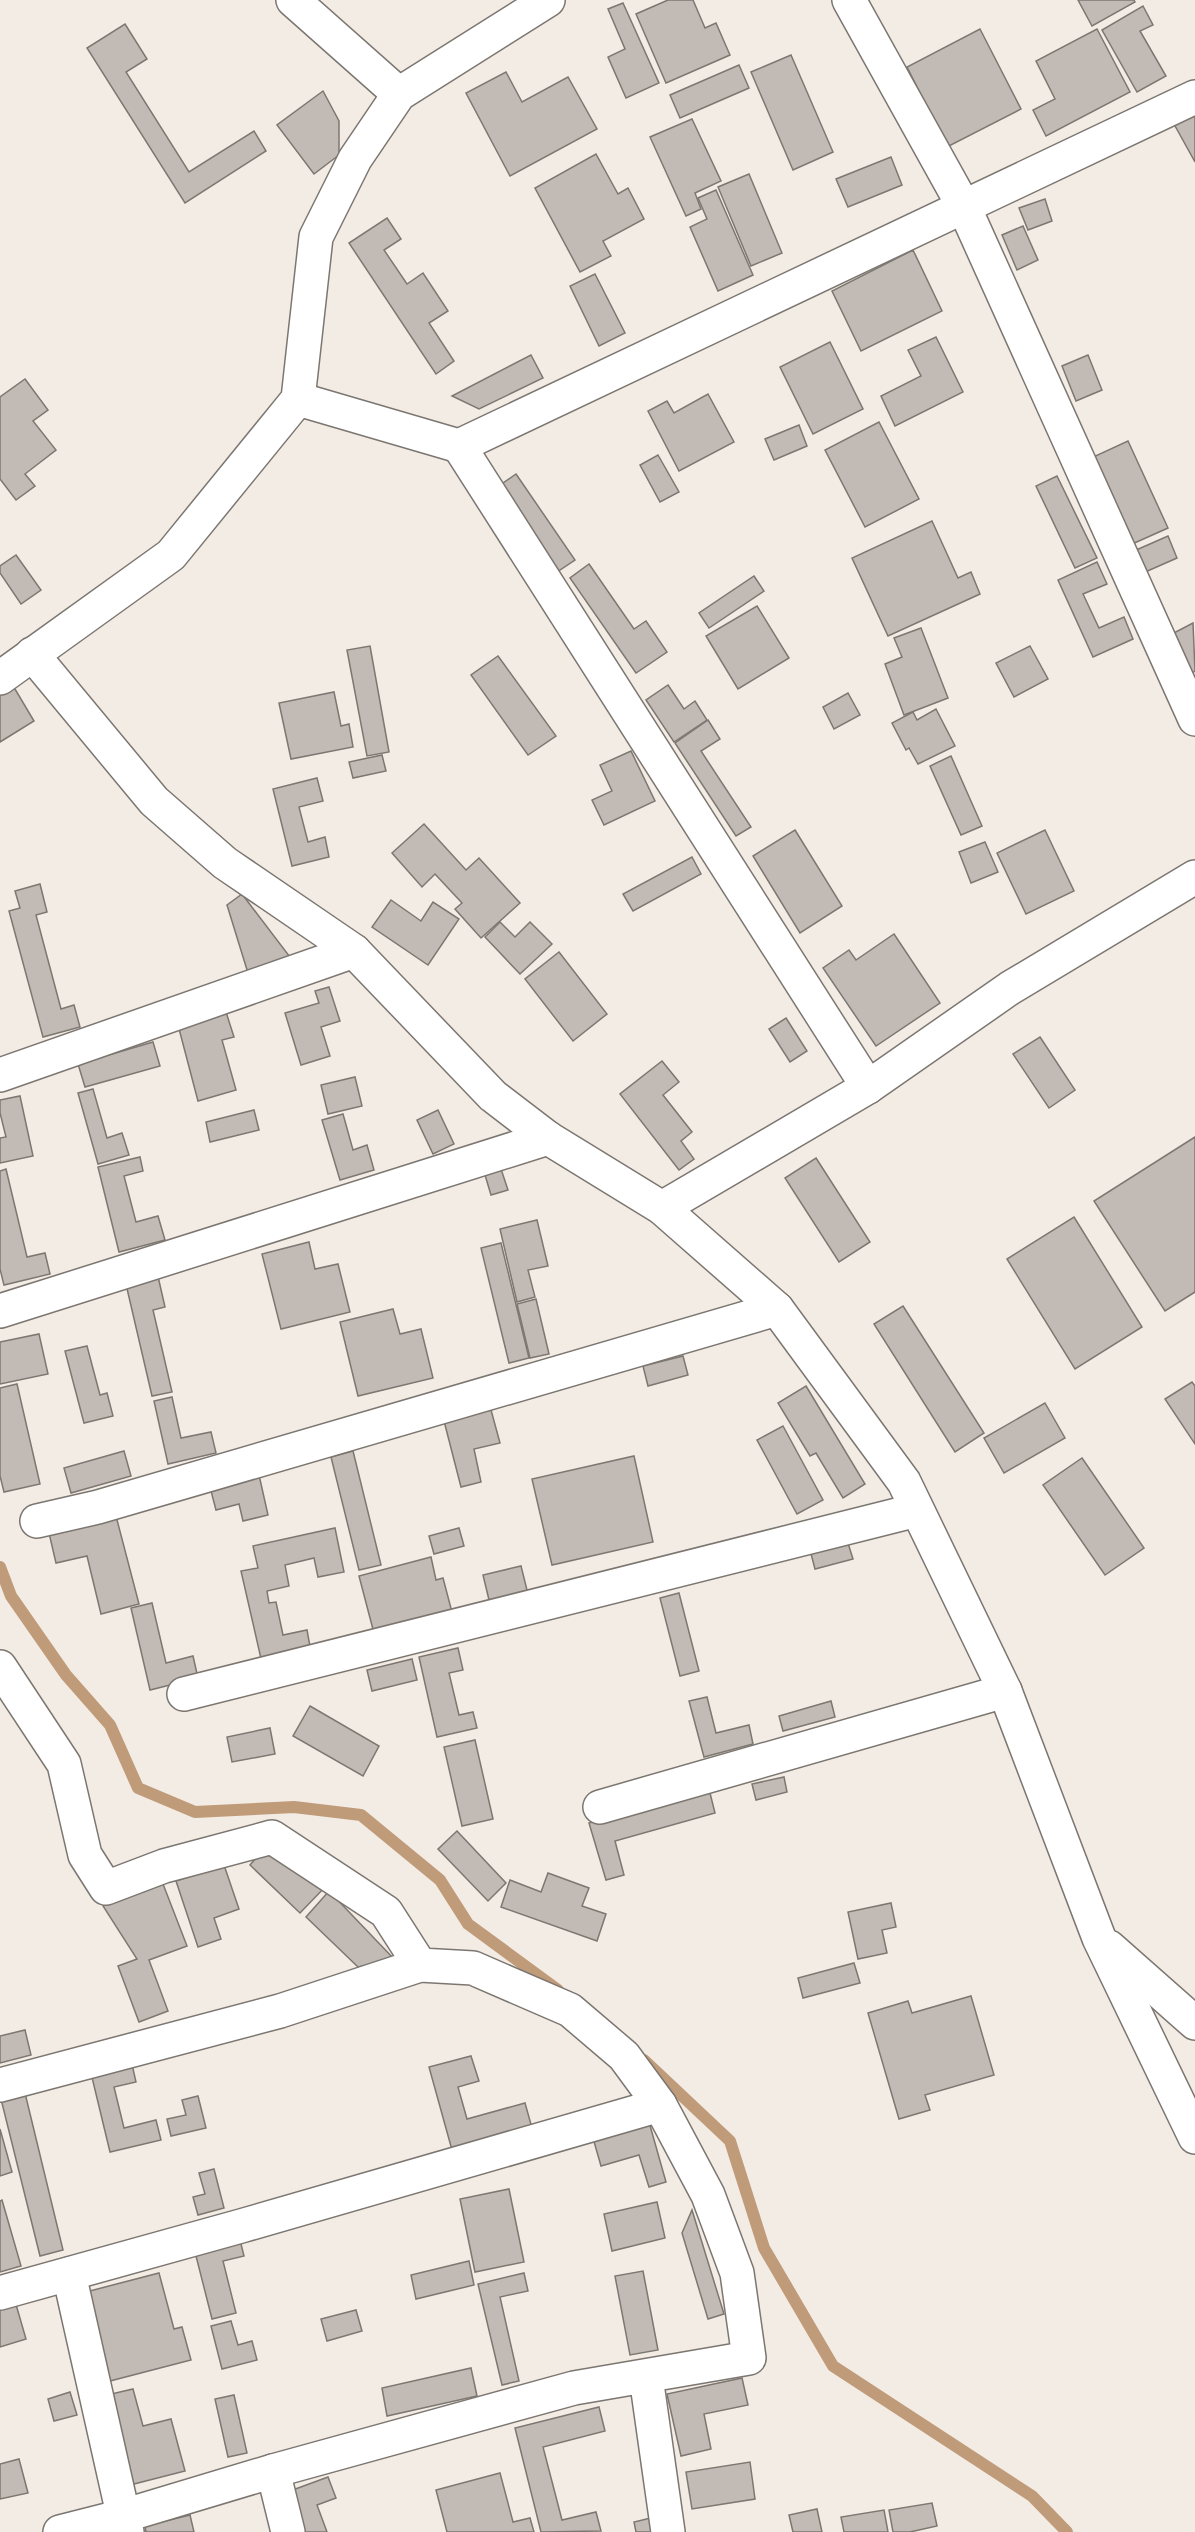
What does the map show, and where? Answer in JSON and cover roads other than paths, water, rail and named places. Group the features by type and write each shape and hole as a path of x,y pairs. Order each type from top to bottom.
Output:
{"street":[{"path":"293,0 399,94"},
{"path":"0,678 171,555 298,399 316,237 355,159 399,94 548,0"},
{"path":"849,0 964,207 1195,719"},
{"path":"459,446 1195,97"},
{"path":"298,399 459,446 868,1087"},
{"path":"32,654 154,801 225,862 354,951 493,1096 548,1138 662,1208 777,1310 904,1482 1005,1691 1099,1938 1195,2137"},
{"path":"662,1208 868,1087 1010,988 1195,877"},
{"path":"0,1075 354,951"},
{"path":"0,1311 548,1138"},
{"path":"37,1521 98,1507 777,1310"},
{"path":"184,1694 917,1510"},
{"path":"0,1667 64,1764 85,1856 106,1888 164,1866 272,1837 386,1912 420,1965"},
{"path":"600,1807 1005,1691"},
{"path":"1099,1938 1195,2023"},
{"path":"0,2085 280,2011 420,1965 472,1968 570,2010 624,2056 660,2105 708,2195 737,2273 749,2358 574,2388 273,2471 125,2524 60,2532"},
{"path":"0,2293 660,2105"},
{"path":"69,2274 125,2524"},
{"path":"646,2377 668,2532"},
{"path":"273,2471 288,2532"}],"waterway":[{"path":"0,1567 11,1596 66,1675 110,1725 138,1788 195,1812 294,1807 361,1815 440,1880 468,1924 558,1990"},
{"path":"644,2060 730,2141 764,2248 833,2366 1032,2496 1067,2532"}]}
